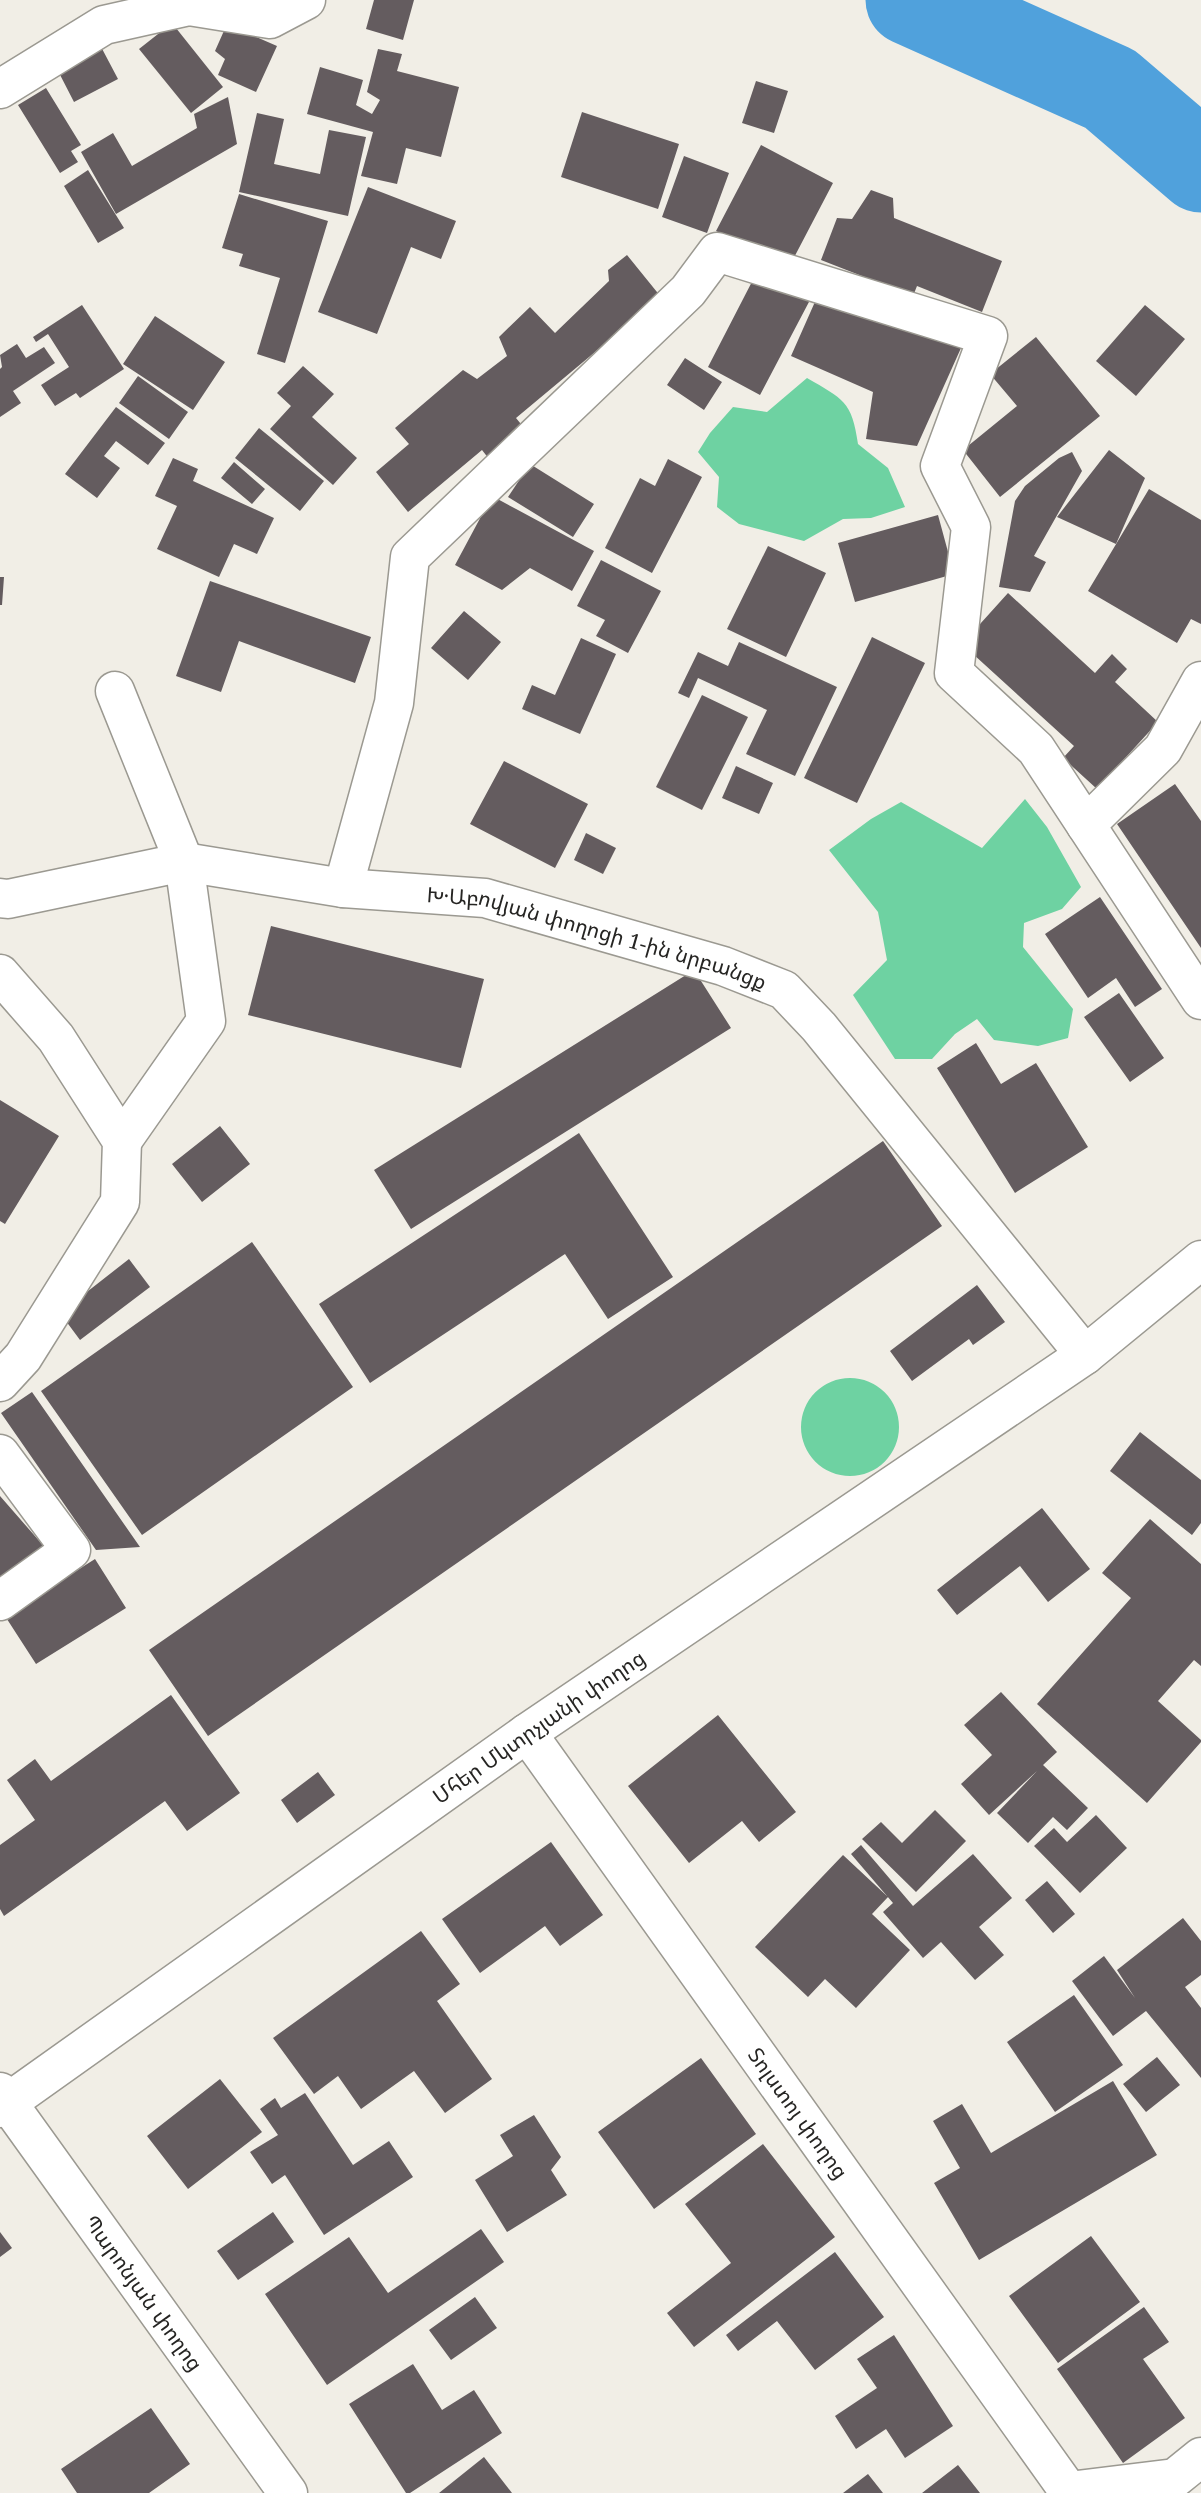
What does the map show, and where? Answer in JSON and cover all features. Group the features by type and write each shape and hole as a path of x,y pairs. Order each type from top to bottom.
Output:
{"street":[{"path":"0,89 104,25 189,6 270,19 306,0"},
{"path":"343,888 394,703 410,557 688,291 717,252 988,336 940,466 971,527 954,673 1036,749 1201,1000"},
{"path":"1086,825 1163,749 1201,681"},
{"path":"0,1382 23,1357 120,1202 122,1141 206,1021 184,862 115,691"},
{"name":"Խ․Աբովյան փողոցի 1-ին նրբանցք","path":"0,898 8,899 184,862 343,888 485,898 723,966 784,990 818,1027 1085,1355"},
{"path":"0,975 55,1038 122,1141"},
{"path":"1085,1355 1201,1260"},
{"name":"Մհեր Մկտրչյանի փողոց","path":"2,2101 527,1733 1085,1355"},
{"path":"0,1454 71,1550 0,1601"},
{"name":"Տոլստոյ փողոց","path":"527,1733 1069,2492"},
{"name":"Պարոնյան փողոց","path":"2,2101 288,2493"},
{"path":"1069,2492 1175,2478 1201,2457"}],"green space":[{"path":"807,378 844,403 853,419 858,444 888,468 905,507 871,518 843,519 804,541 739,524 717,507 719,477 698,452 710,433 733,407 767,412"},
{"path":"1025,799 1047,827 1081,887 1062,909 1024,923 1023,947 1073,1009 1068,1038 1038,1046 994,1040 977,1019 955,1034 932,1059 895,1059 853,995 887,960 878,912 829,850 871,819 901,802 982,848"},
{"path":"850,1378 869,1381 885,1392 896,1408 899,1427 896,1446 885,1462 869,1473 850,1476 831,1473 815,1462 804,1446 801,1427 804,1408 815,1392 831,1381"}],"building":[{"path":"374,0 414,0 403,40 366,29"},
{"path":"172,23 223,87 191,113 139,49"},
{"path":"227,24 277,46 256,92 218,75 225,59 215,51"},
{"path":"99,43 118,79 74,102 56,67"},
{"path":"378,49 402,54 397,71 459,87 441,157 406,148 397,184 361,176 373,132 307,114 320,67 363,80 356,105 372,114 380,100 367,92"},
{"path":"756,81 788,91 774,133 742,123"},
{"path":"46,88 81,145 71,151 78,162 60,173 18,105"},
{"path":"228,97 237,144 116,214 81,152 113,133 132,166 197,128 194,114"},
{"path":"582,112 679,144 658,209 561,177"},
{"path":"257,113 284,119 274,164 320,174 329,130 366,137 348,216 239,192"},
{"path":"761,145 833,183 788,269 716,231"},
{"path":"684,156 729,173 707,233 662,217"},
{"path":"88,170 124,228 98,243 64,186"},
{"path":"368,187 456,221 441,259 411,247 377,334 318,312"},
{"path":"871,190 893,198 894,218 1002,261 982,312 917,286 913,296 821,260 837,218 852,219"},
{"path":"239,194 328,221 285,363 257,354 280,278 239,266 243,254 222,248"},
{"path":"627,255 661,297 516,418 525,429 489,459 482,450 408,512 376,472 409,444 395,428 463,370 477,379 507,356 499,337 530,307 555,333 609,281 608,270"},
{"path":"757,272 810,300 760,395 708,367"},
{"path":"822,286 961,348 917,446 866,439 873,392 791,356"},
{"path":"82,305 124,369 80,398 76,393 55,406 41,385 69,367 48,334 36,342 33,337"},
{"path":"1145,305 1185,339 1136,396 1096,361"},
{"path":"155,316 225,362 193,410 123,364"},
{"path":"1036,337 1100,416 1000,497 963,450 1017,406 990,374"},
{"path":"17,344 26,358 44,347 55,363 13,391 21,403 0,417 0,355"},
{"path":"685,358 722,382 704,410 667,385"},
{"path":"303,366 334,394 312,417 357,458 333,485 270,429 291,406 277,393"},
{"path":"138,376 188,412 169,439 119,403"},
{"path":"116,407 165,443 148,465 116,441 104,456 120,468 97,498 65,474"},
{"path":"259,428 324,481 300,511 235,458"},
{"path":"1109,450 1145,478 1116,544 1057,517"},
{"path":"1072,452 1082,471 1034,556 1046,562 1030,592 999,587 1015,501 1025,486 1059,458"},
{"path":"173,458 198,469 193,481 274,518 257,554 234,544 219,577 157,549 177,506 155,496"},
{"path":"668,459 702,477 652,573 605,548 640,478 655,486"},
{"path":"234,462 265,489 252,504 221,478"},
{"path":"530,464 594,504 573,537 508,497"},
{"path":"1149,489 1201,520 1201,624 1191,619 1177,643 1088,591"},
{"path":"492,496 594,551 572,591 530,568 502,590 455,565"},
{"path":"938,515 954,574 855,602 838,543"},
{"path":"768,546 826,573 786,657 727,629"},
{"path":"601,560 661,591 628,653 596,636 605,620 577,606"},
{"path":"0,577 4,577 2,605 0,605"},
{"path":"210,581 371,637 355,683 239,641 221,692 176,676"},
{"path":"1008,593 1095,673 1112,654 1127,669 1115,682 1158,722 1097,789 1063,758 1074,746 962,644"},
{"path":"464,611 501,642 468,680 431,648"},
{"path":"872,637 925,663 857,803 804,778"},
{"path":"581,638 616,654 580,734 522,709 532,685 555,695"},
{"path":"739,642 837,687 795,776 746,754 767,710 698,678 689,698 678,693 698,652 728,666"},
{"path":"702,695 748,717 702,810 656,787"},
{"path":"504,761 588,804 555,868 470,824"},
{"path":"736,766 773,783 759,814 722,798"},
{"path":"1175,784 1201,821 1201,948 1117,824"},
{"path":"586,833 616,848 603,874 574,860"},
{"path":"1100,897 1162,989 1135,1007 1116,978 1088,998 1045,934"},
{"path":"271,926 484,979 461,1068 248,1015"},
{"path":"694,970 731,1028 411,1229 374,1170"},
{"path":"1119,993 1164,1058 1130,1082 1084,1017"},
{"path":"976,1043 1001,1084 1036,1063 1088,1147 1015,1193 937,1068"},
{"path":"0,1100 59,1136 5,1224 0,1221"},
{"path":"220,1126 250,1164 202,1202 172,1164"},
{"path":"579,1133 673,1277 608,1319 565,1254 370,1383 319,1304"},
{"path":"883,1141 942,1226 208,1736 149,1650"},
{"path":"252,1242 353,1387 142,1535 41,1391"},
{"path":"129,1259 150,1287 80,1340 60,1313"},
{"path":"977,1285 1005,1322 973,1345 969,1339 912,1381 890,1351"},
{"path":"32,1392 140,1547 96,1550 1,1413"},
{"path":"1140,1432 1201,1480 1201,1523 1192,1535 1110,1471"},
{"path":"0,1496 48,1551 0,1578"},
{"path":"1042,1508 1090,1569 1048,1602 1020,1566 957,1615 937,1590"},
{"path":"1150,1519 1201,1564 1201,1666 1194,1660 1158,1701 1201,1742 1147,1803 1037,1704 1131,1598 1102,1573"},
{"path":"95,1559 126,1608 36,1664 5,1616"},
{"path":"1001,1692 1057,1752 1043,1765 1088,1808 1067,1830 1053,1817 1028,1843 997,1813 1037,1771 989,1815 961,1784 992,1755 964,1725"},
{"path":"171,1695 240,1793 187,1831 165,1801 4,1916 0,1909 0,1845 35,1820 7,1780 35,1759 51,1781"},
{"path":"718,1715 796,1812 759,1842 742,1821 689,1863 628,1786"},
{"path":"318,1772 335,1795 297,1823 281,1800"},
{"path":"935,1810 966,1841 916,1892 862,1839 881,1822 902,1843"},
{"path":"1096,1815 1127,1848 1080,1893 1034,1846 1054,1828 1067,1842"},
{"path":"551,1842 603,1915 560,1946 545,1926 480,1973 442,1919"},
{"path":"861,1845 913,1906 973,1854 1012,1898 979,1927 1004,1955 975,1980 941,1942 923,1958 883,1912 893,1903 851,1854"},
{"path":"843,1855 888,1897 872,1914 910,1950 856,2008 825,1979 808,1997 755,1947"},
{"path":"1047,1881 1075,1914 1053,1933 1025,1900"},
{"path":"1183,1918 1201,1941 1201,1975 1185,1987 1201,2008 1201,2078 1146,2011 1113,2036 1072,1981 1104,1956 1135,1998 1117,1970"},
{"path":"421,1931 460,1984 437,2001 492,2079 445,2113 414,2071 361,2109 338,2076 314,2094 273,2038"},
{"path":"1074,1995 1123,2065 1055,2112 1007,2042"},
{"path":"1157,2057 1180,2085 1146,2112 1123,2084"},
{"path":"701,2058 756,2134 654,2209 598,2132"},
{"path":"220,2079 262,2132 188,2189 147,2136"},
{"path":"1113,2081 1157,2155 979,2260 934,2183 960,2168 933,2121 962,2104 991,2153"},
{"path":"305,2093 353,2165 389,2141 413,2177 324,2235 285,2175 272,2184 250,2152 278,2135 260,2109 275,2098 281,2108"},
{"path":"534,2115 561,2157 551,2170 567,2195 507,2232 475,2180 513,2156 500,2135"},
{"path":"763,2144 835,2237 694,2347 667,2313 731,2263 685,2204"},
{"path":"273,2212 294,2242 238,2280 217,2251"},
{"path":"481,2229 504,2262 327,2385 265,2294 349,2237 388,2293"},
{"path":"0,2232 12,2248 0,2257"},
{"path":"1091,2236 1140,2302 1058,2363 1009,2296"},
{"path":"835,2252 884,2317 815,2370 777,2321 738,2351 726,2335"},
{"path":"475,2297 497,2328 451,2360 429,2330"},
{"path":"1144,2307 1169,2342 1143,2359 1185,2418 1123,2463 1057,2369"},
{"path":"894,2335 953,2426 905,2458 886,2429 856,2449 835,2416 877,2388 857,2359"},
{"path":"413,2364 442,2410 474,2390 502,2433 410,2493 406,2493 349,2404"},
{"path":"151,2408 190,2464 149,2493 77,2493 61,2469"},
{"path":"484,2457 512,2493 439,2493"},
{"path":"958,2465 980,2493 922,2493"},
{"path":"868,2474 883,2493 843,2493"}],"waterway":[{"path":"911,0 1110,89 1201,167"}]}
